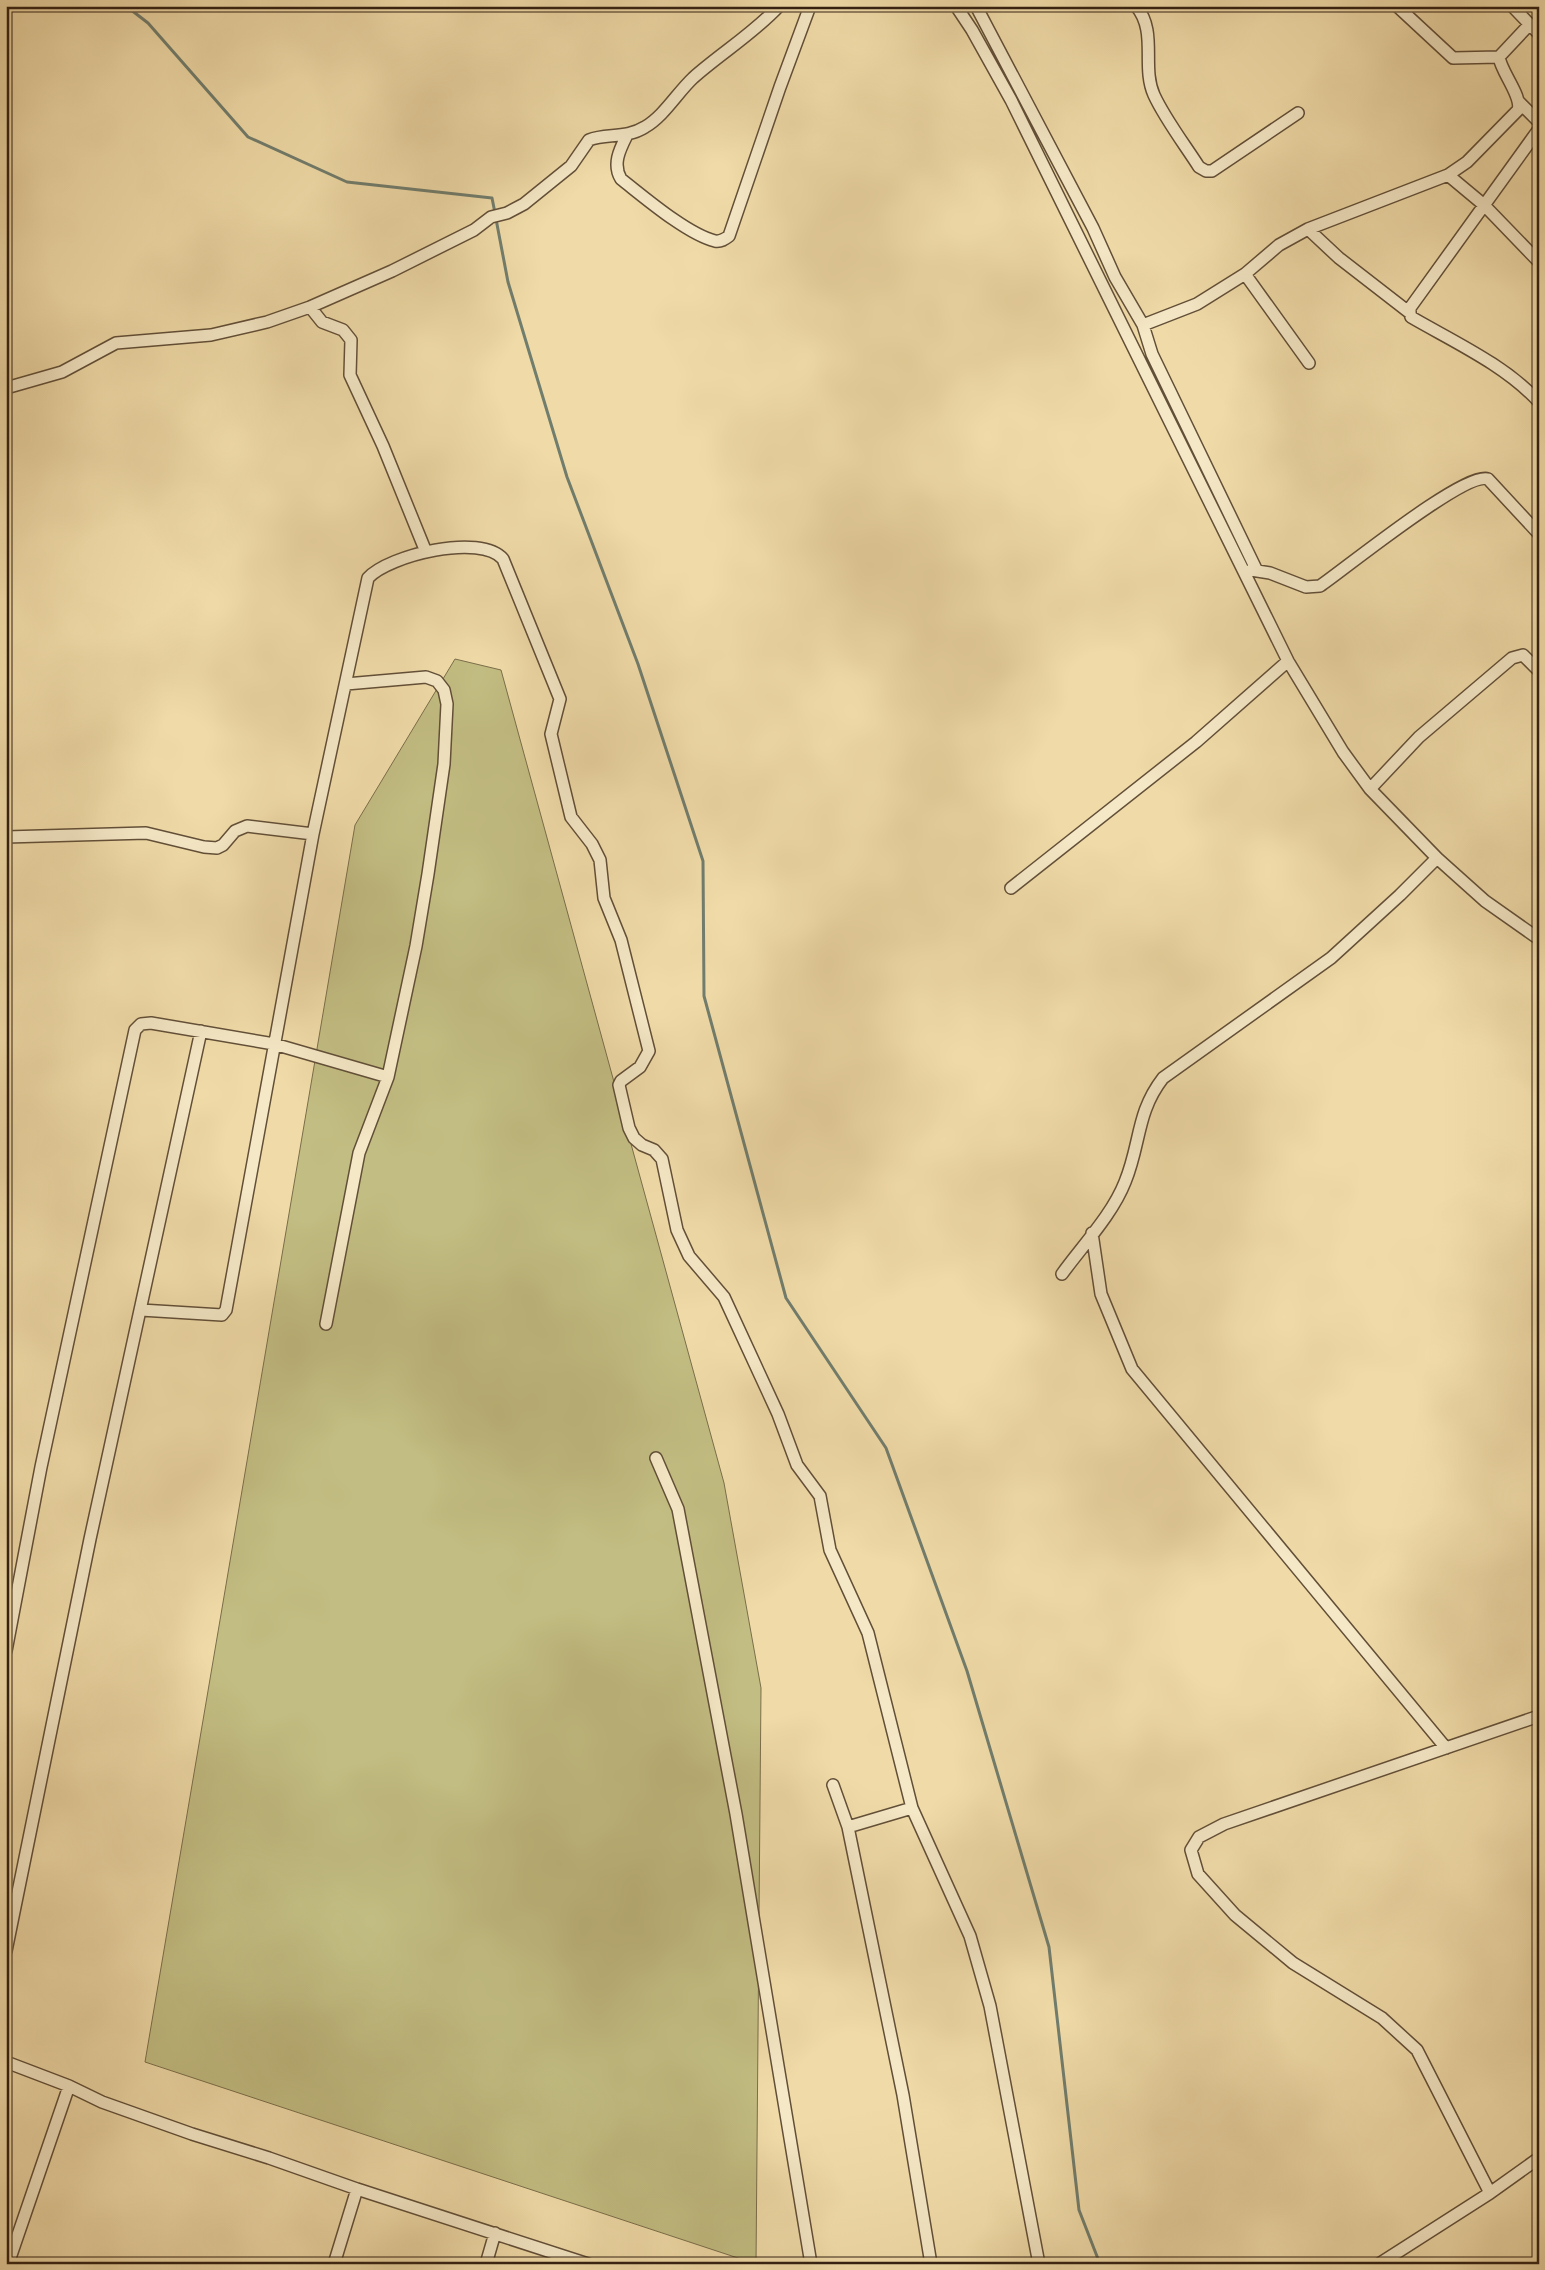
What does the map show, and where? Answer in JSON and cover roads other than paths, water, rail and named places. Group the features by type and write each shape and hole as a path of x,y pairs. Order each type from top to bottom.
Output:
{"street":[{"path":"6,388 62,372 116,343 211,335 267,322 310,307 392,271 474,230 491,217 507,213 541,193 571,166 589,140 627,135 644,128 654,120 692,79 764,23 779,6"},
{"path":"627,135 616,161 617,173 621,179 681,223 716,241 723,240 729,236 810,6"},
{"path":"956,6 972,30 1011,100 1288,661 1343,752 1370,789 1437,858 1486,901 1539,939"},
{"path":"976,6 1093,228 1115,277 1143,325 1156,363 1257,571"},
{"path":"1136,6 1142,14 1149,38 1149,74 1154,95 1199,167 1206,171 1212,171 1298,113"},
{"path":"1396,6 1453,58 1499,57 1530,25"},
{"path":"1512,6 1539,34"},
{"path":"1499,57 1500,64 1520,102 1539,122"},
{"path":"1143,325 1197,304 1245,274 1279,245 1308,229 1448,175 1467,162 1516,113 1520,102"},
{"path":"1410,313 1410,308 1539,129"},
{"path":"1448,175 1484,205 1539,262"},
{"path":"1308,229 1339,258 1410,313 1411,317 1491,363 1539,402"},
{"path":"1245,274 1309,363"},
{"path":"310,307 322,322 343,330 351,340 350,375 383,446 426,552"},
{"path":"1244,569 1270,573 1306,587 1320,586 1434,502 1477,478 1488,479 1539,534"},
{"path":"141,1310 222,1315 226,1310 313,834 368,578 375,570 436,549 486,549 498,554 503,559 560,699 551,734 571,817 592,844 600,860 604,898 621,940 649,1051 640,1066 621,1081 619,1085 629,1128 634,1138 642,1146 654,1150 662,1159 677,1230 689,1256 724,1296 778,1414 797,1465 820,1496 830,1550 868,1633 912,1808 970,1936 990,2006 1039,2264"},
{"path":"1370,789 1419,737 1512,658 1523,655 1539,671"},
{"path":"1010,888 1196,742 1288,661"},
{"path":"326,1324 358,1153 388,1077 416,946 444,764 447,704 444,690 437,681 426,677 346,684"},
{"path":"6,837 146,834 204,847 217,848 235,831 247,826 313,834"},
{"path":"1062,1274 1092,1234 1125,1183 1135,1153 1142,1114 1153,1091 1163,1078 1331,958 1400,895 1437,858"},
{"path":"6,1651 41,1467 135,1030 141,1024 151,1023 274,1044 388,1077"},
{"path":"6,1951 90,1539 200,1031"},
{"path":"1092,1234 1101,1294 1132,1370 1446,1748"},
{"path":"656,1458 678,1509 736,1814 811,2264"},
{"path":"1490,2193 1417,2050 1382,2018 1293,1963 1235,1915 1198,1874 1191,1850 1199,1837 1224,1824 1539,1716"},
{"path":"833,1785 848,1827 903,2095 931,2264"},
{"path":"848,1827 912,1808"},
{"path":"6,2062 156,2122 588,2264"},
{"path":"8,2264 69,2086"},
{"path":"1379,2264 1490,2193 1539,2158"},
{"path":"334,2264 357,2189"},
{"path":"486,2264 495,2232"}],"waterway":[{"path":"126,6 148,23 248,137 347,182 492,198 495,213"},
{"path":"496,219 508,282 567,477 638,664 703,861 704,996 786,1298 886,1448 967,1671 1049,1947 1079,2210 1100,2264"}]}
